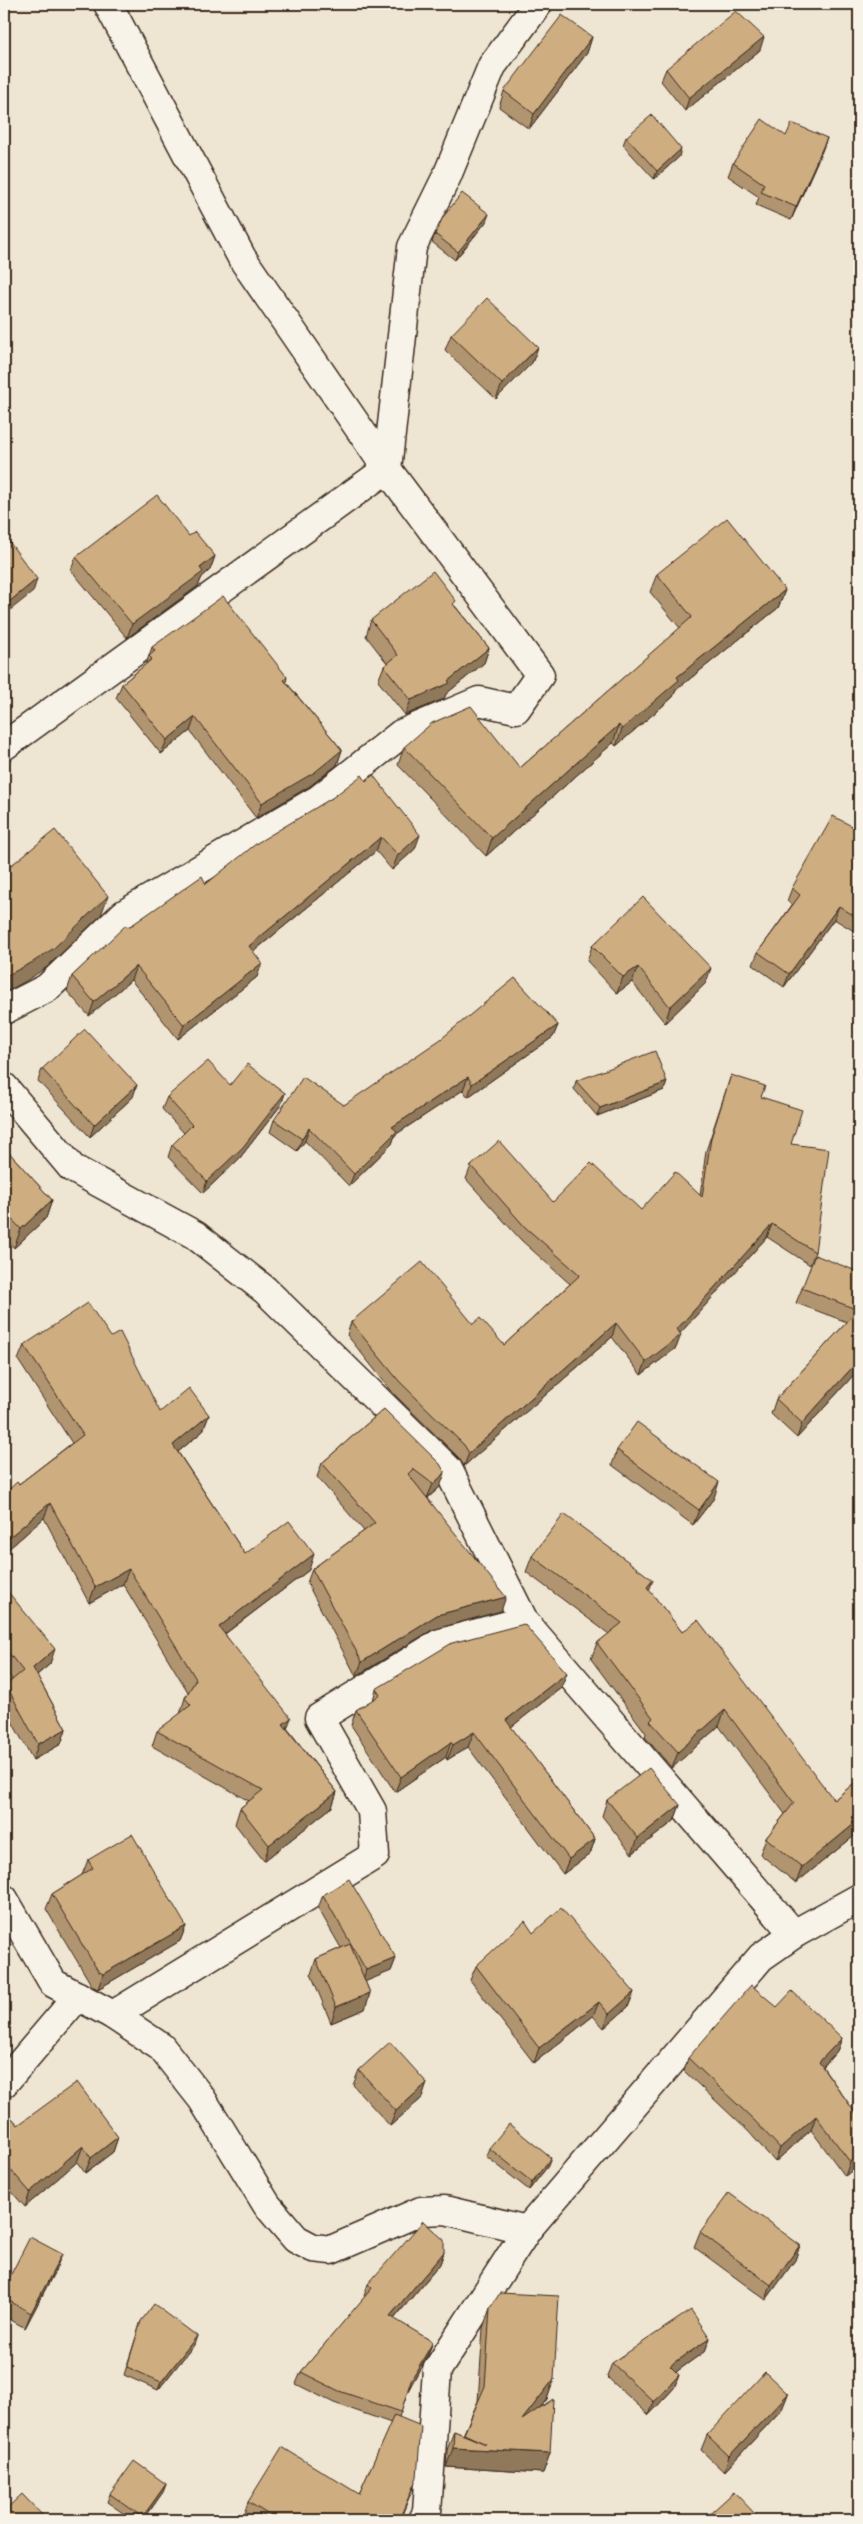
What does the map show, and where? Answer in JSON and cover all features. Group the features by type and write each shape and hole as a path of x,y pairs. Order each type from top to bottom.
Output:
{"street":[{"path":"4,1010 47,988 124,914 319,799 401,734 480,701 516,709 540,675 387,469 242,258 108,4"},
{"path":"4,746 387,469 412,247 447,176 492,66 538,4"},
{"path":"4,1087 72,1168 195,1235 266,1290 448,1469 524,1621 794,1934"},
{"path":"114,2015 375,1855 372,1811 319,1718 440,1643 524,1621"},
{"path":"423,2520 427,2512 437,2370 526,2230 739,1980 761,1957 794,1934 859,1898"},
{"path":"4,1899 53,1983 114,2015 161,2046 202,2099 267,2205 296,2239 313,2248 331,2250 421,2211 445,2210 526,2230"},
{"path":"4,2083 78,1996"}],"building":[{"path":"736,11 764,37 689,98 666,69"},
{"path":"562,15 592,37 534,114 504,91"},
{"path":"652,115 681,149 657,171 626,137"},
{"path":"762,119 786,136 792,123 827,138 796,207 761,192 764,184 733,163"},
{"path":"462,193 489,214 458,252 435,234 443,217"},
{"path":"487,298 538,347 502,384 451,335"},
{"path":"157,495 189,536 195,532 215,556 200,568 203,572 132,624 76,557"},
{"path":"727,518 785,590 677,677 679,680 622,729 619,725 492,838 404,747 432,723 471,706 520,768 692,617 657,574"},
{"path":"4,535 37,579 4,606"},
{"path":"433,571 456,601 453,604 489,648 448,681 450,683 411,700 384,666 398,655 371,620"},
{"path":"223,596 287,677 284,680 342,750 315,772 262,803 195,717 167,740 122,684 152,659 149,656 155,651 152,647"},
{"path":"362,775 366,781 373,775 420,835 398,855 381,837 249,946 262,963 184,1025 136,966 94,1002 72,976 126,925 127,927 132,925 202,876 206,884 257,843 332,798"},
{"path":"833,816 859,830 859,919 839,906 789,974 758,952 800,895 792,888"},
{"path":"55,830 108,896 54,948 33,962 4,977 4,871"},
{"path":"643,897 711,968 670,1007 638,967 623,977 592,946"},
{"path":"515,978 558,1025 472,1084 468,1077 392,1127 397,1131 354,1174 309,1128 302,1139 274,1120 303,1077 344,1105 441,1039"},
{"path":"85,1029 137,1085 94,1125 42,1069"},
{"path":"655,1051 667,1082 600,1108 576,1081"},
{"path":"208,1061 230,1085 247,1064 285,1093 243,1147 207,1181 172,1145 192,1125 167,1097"},
{"path":"731,1075 765,1086 761,1097 802,1110 791,1144 829,1149 815,1252 772,1224 677,1329 681,1335 646,1362 616,1323 469,1453 464,1445 399,1381 351,1322 422,1262 473,1324 480,1318 504,1345 580,1275 525,1227 471,1166 499,1141 553,1202 591,1163 641,1210 675,1172 702,1197 711,1138"},
{"path":"4,1147 52,1200 21,1229 4,1211"},
{"path":"815,1255 859,1272 859,1360 802,1423 776,1399 858,1310 802,1288"},
{"path":"88,1303 111,1337 120,1332 160,1412 189,1388 209,1415 173,1445 245,1554 289,1521 314,1554 219,1627 291,1718 283,1724 337,1792 269,1845 240,1808 263,1790 157,1731 191,1705 185,1698 196,1679 129,1569 95,1587 50,1503 6,1540 4,1538 4,1494 17,1482 19,1484 83,1435 24,1345"},
{"path":"384,1409 440,1464 445,1473 433,1484 413,1469 408,1474 506,1597 437,1615 362,1662 312,1569 375,1523 322,1463"},
{"path":"637,1422 719,1482 699,1510 617,1450"},
{"path":"564,1514 653,1580 647,1587 682,1632 698,1620 834,1800 859,1779 859,1820 802,1867 766,1838 794,1803 725,1710 678,1752 650,1721 653,1718 597,1643 622,1623 532,1556"},
{"path":"4,1587 55,1649 33,1668 66,1729 38,1744 6,1685 23,1671 4,1647"},
{"path":"524,1624 567,1673 506,1720 595,1839 569,1859 474,1732 453,1745 451,1742 401,1777 356,1710 380,1695 376,1689 452,1643"},
{"path":"649,1768 680,1805 638,1838 607,1800"},
{"path":"132,1834 186,1926 103,1974 98,1971 52,1894 93,1868 88,1860"},
{"path":"349,1879 396,1958 366,1970 323,1895"},
{"path":"561,1908 634,1992 609,2014 599,2002 539,2048 476,1966 525,1921 533,1933"},
{"path":"350,1944 370,1993 336,2007 316,1959"},
{"path":"751,1985 777,2007 792,1991 842,2038 819,2062 859,2118 859,2155 850,2162 816,2116 780,2148 753,2119 688,2058"},
{"path":"390,2042 427,2083 396,2111 359,2070"},
{"path":"77,2082 118,2137 91,2158 83,2146 30,2192 4,2162 4,2109 18,2125"},
{"path":"509,2124 551,2158 532,2182 489,2148"},
{"path":"729,2193 800,2245 771,2285 700,2232"},
{"path":"423,2221 444,2240 444,2252 390,2316 433,2342 411,2380 401,2412 339,2391 301,2372 372,2288 368,2284"},
{"path":"30,2237 62,2254 31,2313 4,2298 4,2288"},
{"path":"500,2293 559,2296 554,2379 522,2420 553,2399 550,2453 453,2448 454,2431 486,2444 464,2434 485,2386 490,2308"},
{"path":"154,2304 197,2336 161,2382 127,2367 141,2321"},
{"path":"691,2310 710,2338 670,2366 679,2375 654,2402 612,2363"},
{"path":"765,2372 788,2394 729,2456 707,2435"},
{"path":"394,2415 421,2426 417,2477 399,2520 316,2520 311,2518 310,2520 277,2520 248,2502 282,2447 359,2494"},
{"path":"134,2461 166,2484 144,2515 141,2514 141,2516 110,2494"},
{"path":"734,2492 757,2516 752,2520 703,2520"},
{"path":"22,2494 44,2517 41,2520 4,2520 4,2511"},
{"path":"141,2514 186,2520 140,2520"}]}
